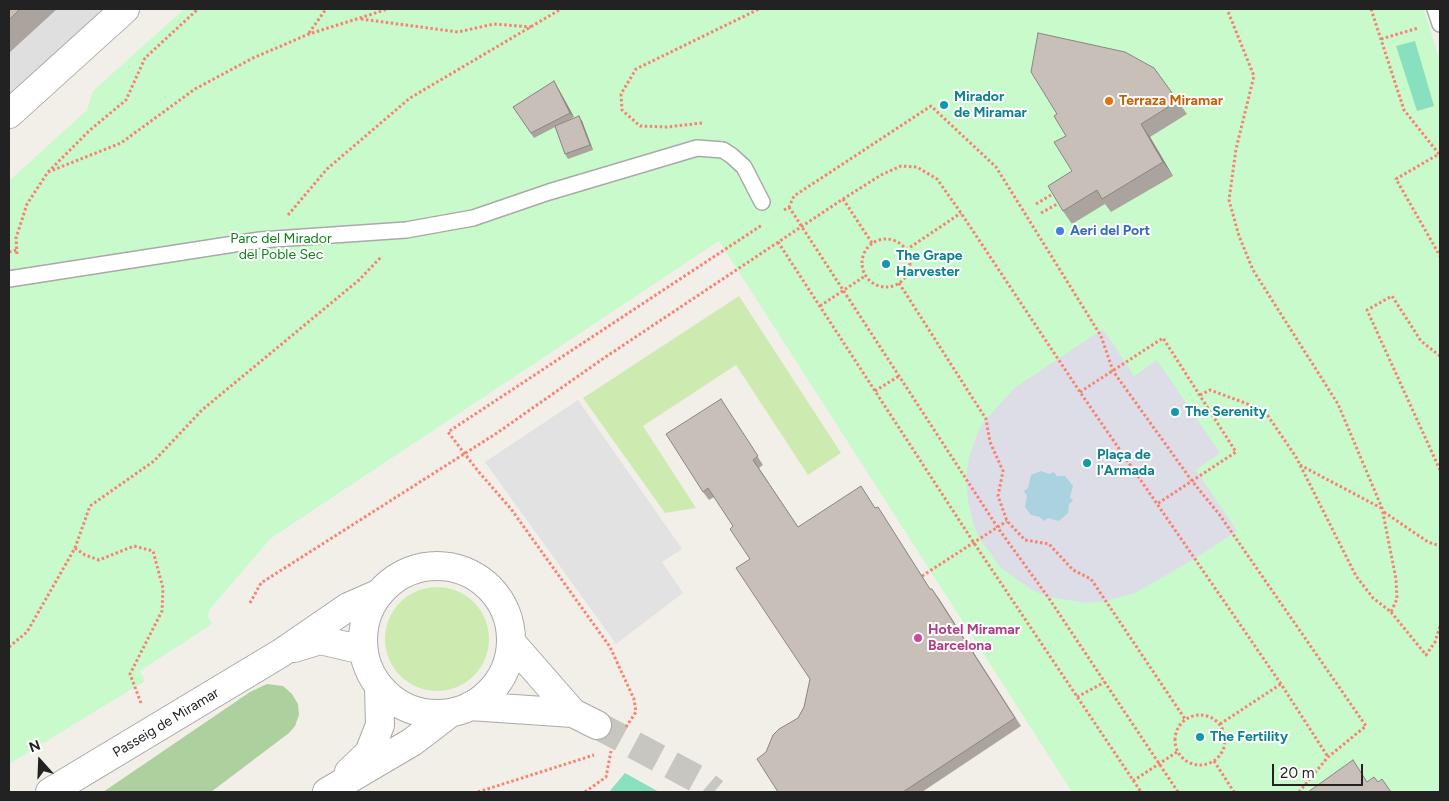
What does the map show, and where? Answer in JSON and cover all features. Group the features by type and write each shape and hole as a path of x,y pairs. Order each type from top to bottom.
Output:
{"street":[{"path":"9,114 125,9"},
{"path":"379,687 380,725 369,753 327,792 412,742 460,710 487,695 500,680 508,662 511,642 508,619 498,598 481,581 460,570 438,566 416,569 396,578 380,593 369,610 363,630 363,650 368,670 379,687 393,700 411,710 460,710 585,719 511,642"},
{"name":"Passeig de Miramar","path":"50,792 281,653 348,607 380,593"},
{"name":"Passeig de Miramar","path":"281,653 320,640 363,650"}],"lane":[{"path":"1435,9 1440,24"},
{"path":"13,278 260,240 406,230 473,218 549,192 697,148 723,150 732,156 744,167 762,202"}],"path":[{"path":"13,278 17,250 16,238 27,204 48,172 90,130 126,100 145,58 198,9"},
{"path":"309,34 326,9"},
{"path":"48,172 121,143 195,89 252,58 309,34 388,9"},
{"path":"260,240 287,216 327,169 410,98 561,9"},
{"path":"706,124 697,122 667,127 640,126 622,110 621,94 636,69 759,9"},
{"path":"1227,9 1254,76 1236,149 1229,200 1239,236 1253,270 1338,404 1382,510 1396,579 1397,599 1391,612"},
{"path":"1371,9 1404,110 1440,154 1396,179 1440,256"},
{"path":"361,19 458,32 494,24 531,27"},
{"path":"1380,39 1425,26"},
{"path":"780,213 789,208 794,196 931,106 996,167 1101,336 1113,371 1192,481 1219,514 1366,726 1328,756 1299,792"},
{"path":"250,603 261,583 497,433 604,358 801,226 894,169 901,166 917,167 937,179 961,213 1080,392 1281,684 1328,756"},
{"path":"1036,204 1061,189"},
{"path":"843,199 872,243"},
{"path":"1041,213 1059,203"},
{"path":"789,208 998,528 1105,682 1178,792"},
{"path":"906,250 961,213"},
{"path":"634,699 610,647 511,509 448,432 764,224"},
{"path":"9,647 27,632 75,548 90,506 154,461 202,410 359,280 406,230"},
{"path":"878,240 894,240 906,250 910,264 905,278 899,283 884,287 876,286 865,276 862,261 863,254 872,243 878,240"},
{"path":"778,242 974,543 1140,792"},
{"path":"9,252 17,250"},
{"path":"820,306 865,276"},
{"path":"899,283 986,418 990,442 1003,471 998,496 1007,521 1025,540 1050,544 1073,570 1091,579 1185,719"},
{"path":"1440,356 1421,341 1392,296 1367,310 1440,470"},
{"path":"1080,392 1163,338 1236,452 1157,504"},
{"path":"875,391 899,376"},
{"path":"1200,395 1210,390 1264,410 1300,465 1356,576 1373,598 1391,612 1426,655 1435,642 1440,626"},
{"path":"1300,465 1382,510 1428,542 1440,546"},
{"path":"922,576 1007,521"},
{"path":"75,548 85,555 99,560 134,546 153,551 163,588 162,611 130,674 141,703"},
{"path":"1077,697 1105,682"},
{"path":"1220,724 1281,684"},
{"path":"1200,714 1208,716 1220,724 1226,740 1224,748 1214,761 1198,765 1189,763 1177,752 1174,737 1180,723 1185,719 1200,714"},
{"path":"478,792 611,750"},
{"path":"1133,781 1177,752"},
{"path":"1214,761 1234,792"}],"shaded area":[{"path":"9,9 125,9 9,114"},
{"name":"Plaça de l'Armada","path":"1103,329 1134,376 1157,360 1220,453 1196,470 1237,531 1194,559 1135,593 1106,601 1087,603 1048,597 1032,590 1001,568 980,539 973,523 968,501 966,478 969,457 979,430 986,419 1016,387"},
{"path":"578,400 682,549 662,562 683,593 616,644 485,462"}],"green space":[{"name":"Parc del Mirador del Poble Sec","path":"184,9 1424,9 1440,62 1440,792 1072,792 719,241 271,538 209,610 208,617 212,624 140,671 145,681 9,764 9,181 87,110 93,91"},
{"path":"1415,41 1434,106 1417,111 1396,46"},
{"path":"739,296 841,453 808,475 736,365 643,426 696,508 665,513 583,398"},
{"path":"437,587 457,591 474,602 485,619 489,639 485,659 474,676 457,687 437,691 417,687 400,676 389,659 385,639 389,619 400,602 417,591"},
{"path":"267,684 283,686 292,694 298,704 299,715 295,726 289,733 211,792 103,792 250,692"},
{"path":"625,773 659,792 609,792"}],"water":[{"path":"1041,471 1049,474 1054,472 1057,476 1065,476 1073,486 1070,497 1073,501 1069,504 1068,513 1059,521 1048,518 1044,521 1040,517 1031,515 1025,507 1027,496 1024,491 1028,488 1031,475"}],"building":[{"path":"9,9 20,9 9,20"},
{"path":"1038,33 1125,52 1154,68 1178,101 1141,124 1163,162 1102,199 1097,190 1063,211 1048,186 1072,171 1054,142 1066,136 1054,116 1057,114 1031,72"},
{"path":"554,81 570,113 531,133 513,107"},
{"path":"579,116 590,145 565,154 555,126"},
{"name":"Hotel Miramar Barcelona","path":"721,399 758,456 753,460 798,527 861,486 875,508 878,507 1015,718 903,792 778,792 757,759 766,752 773,735 779,729 798,718 804,707 810,679 736,568 750,559 730,529 733,526 708,488 703,492 666,434"},
{"path":"1353,760 1367,782 1374,777 1378,782 1382,779 1391,792 1308,792"}],"tunnel":[{"path":"597,725 701,781 714,792"}],"place":[{"name":"Terraza Miramar","path":"1109,101"},
{"name":"Mirador de Miramar","path":"944,105"},
{"name":"Aeri del Port","path":"1060,231"},
{"name":"The Grape Harvester","path":"886,264"},
{"name":"The Serenity","path":"1175,412"},
{"name":"Plaça de l'Armada","path":"1087,463"},
{"name":"Hotel Miramar Barcelona","path":"918,638"},
{"name":"The Fertility","path":"1200,737"}]}
